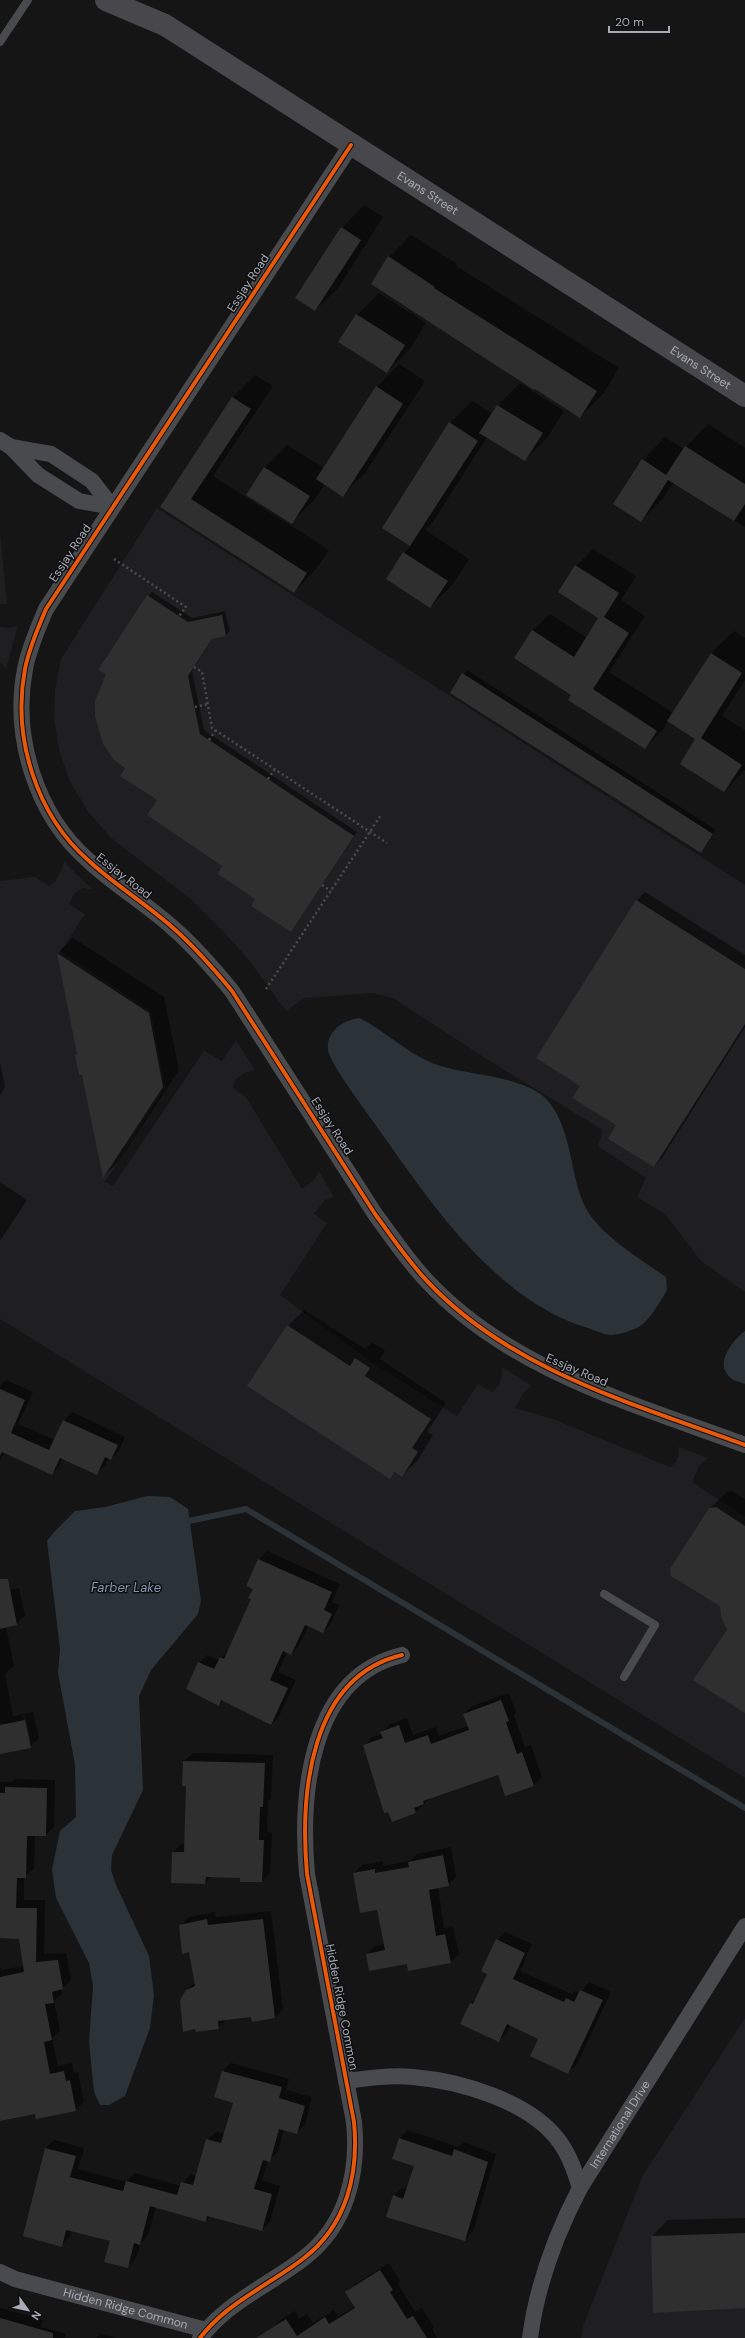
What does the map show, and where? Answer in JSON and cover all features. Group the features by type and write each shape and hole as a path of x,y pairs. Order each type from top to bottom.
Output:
{"street":[{"name":"Evans Street","path":"106,0 165,26 745,396"},
{"name":"Essjay Road","path":"351,145 46,609 34,638 25,670 21,702 22,726 27,754 45,804 63,834 88,861 172,927 223,980 266,1042 400,1250 428,1282 459,1311 494,1338 552,1372 745,1445"},
{"path":"5,444 38,475 79,501 112,507"},
{"path":"5,444 51,454 92,480 112,507"},
{"name":"Hidden Ridge Common","path":"0,2272 16,2279 203,2334 228,2309 304,2258 320,2243 336,2222 348,2197 354,2172 356,2147 346,2081 307,1874 303,1836 305,1798 313,1760 322,1732 337,1699 349,1683 368,1668 389,1658 402,1655"},
{"name":"International Drive","path":"530,2338 537,2296 548,2259 562,2223 580,2188 745,1926"},
{"name":"Hidden Ridge Common","path":"346,2081 379,2077 399,2077 446,2082 478,2091 520,2107 540,2120 559,2141 572,2161 580,2188"}],"lane":[{"path":"0,42 28,0"},
{"path":"604,1594 655,1625 624,1676"}],"path":[{"path":"114,559 186,607 179,616"},
{"path":"194,667 202,672 212,728 387,843"},
{"path":"194,707 208,704"},
{"path":"209,740 216,730"},
{"path":"268,779 275,769"},
{"path":"266,989 381,815"},
{"path":"322,885 331,891"}],"shaded area":[{"path":"157,508 745,885 745,1292 701,1261 665,1214 637,1197 646,1178 598,1146 603,1130 488,1060 393,998 373,993 304,998 286,1011 248,959 222,930 192,900 111,838 89,813 70,782 59,749 54,720 55,690 61,659"},
{"path":"0,533 7,604 0,604"},
{"path":"18,625 6,669 0,662 0,627 10,628"},
{"path":"64,862 92,889 82,888 74,894 69,904 85,914 61,951 151,1011 165,1088 105,1182 113,1186 204,1051 222,1061 236,1040 255,1070 244,1073 235,1080 233,1088 246,1097 302,1189 314,1180 319,1171 334,1197 325,1200 314,1214 327,1223 280,1295 370,1361 457,1416 478,1384 493,1392 499,1384 502,1376 502,1367 532,1386 524,1392 515,1408 553,1419 670,1467 676,1462 679,1454 678,1447 708,1458 699,1466 692,1482 745,1517 745,1778 0,1319 0,881 35,877 49,886 55,882"},
{"path":"745,2018 745,2338 581,2338 583,2326 643,2175"}],"water":[{"path":"360,1018 410,1051 430,1062 441,1066 514,1082 540,1093 549,1102 562,1125 578,1188 588,1212 596,1223 618,1243 666,1277 667,1290 655,1310 644,1323 638,1328 626,1332 608,1335 555,1315 525,1297 497,1274 471,1249 423,1192 352,1092 330,1057 328,1043 333,1032 342,1024"},
{"path":"745,1331 745,1384 731,1378 726,1372 724,1359 735,1340"},
{"name":"Farber Lake","path":"147,1496 170,1497 188,1509 201,1601 198,1614 151,1670 139,1696 143,1790 112,1855 111,1870 116,1885 149,1956 154,1995 150,2028 125,2096 109,2105 100,2105 94,2092 89,2042 93,1986 89,1963 56,1898 52,1869 60,1831 76,1817 75,1765 58,1673 60,1649 47,1541 75,1511 105,1507"}],"building":[{"path":"341,227 361,240 315,311 295,298"},
{"path":"388,256 435,287 434,288 597,391 580,418 535,389 534,390 371,284"},
{"path":"356,314 405,345 387,373 338,342"},
{"path":"376,386 403,404 343,497 316,479"},
{"path":"232,397 251,409 191,499 307,573 294,593 160,507"},
{"path":"497,405 543,433 525,461 479,433"},
{"path":"449,422 478,441 410,546 382,528"},
{"path":"685,446 745,484 745,504 734,521 668,480 641,522 613,504 642,459 666,475"},
{"path":"264,467 310,496 292,524 246,495"},
{"path":"403,552 448,581 430,608 386,579"},
{"path":"575,565 619,593 604,617 629,633 593,689 657,731 645,749 568,700 571,695 514,658 532,630 574,657 598,618 558,592"},
{"path":"147,595 188,622 222,615 226,636 212,639 188,676 200,734 354,836 291,932 251,906 255,899 218,874 222,866 147,815 157,800 120,776 125,768 114,760 103,744 95,716 95,701 106,674 98,670"},
{"path":"711,653 742,673 701,738 742,765 724,792 680,764 695,739 667,721"},
{"path":"462,673 713,834 701,853 450,693"},
{"path":"636,900 745,969 745,1024 654,1167 608,1139 616,1125 572,1098 580,1086 536,1058"},
{"path":"57,953 149,1013 163,1087 103,1178 82,1075 79,1075 75,1055 77,1054"},
{"path":"287,1325 350,1366 355,1358 370,1368 365,1376 431,1419 412,1448 418,1452 402,1477 395,1472 390,1479 247,1386"},
{"path":"0,1389 25,1400 11,1433 49,1450 63,1420 118,1445 111,1460 105,1457 97,1475 60,1458 52,1475 2,1452 0,1456"},
{"path":"716,1507 745,1526 745,1713 693,1680 727,1630 721,1617 720,1606 671,1576 670,1569 709,1508"},
{"path":"258,1559 332,1592 324,1610 332,1614 323,1633 305,1625 291,1655 283,1651 270,1680 288,1688 271,1725 221,1700 219,1706 186,1689 198,1662 214,1669 220,1657 224,1659 251,1599 248,1598 253,1589 246,1586"},
{"path":"0,1579 8,1579 17,1625 0,1629"},
{"path":"501,1700 509,1721 506,1722 517,1754 522,1752 534,1786 505,1796 498,1775 423,1801 424,1804 414,1808 416,1813 392,1822 388,1812 384,1813 363,1745 383,1738 380,1732 399,1725 405,1743 428,1735 431,1744 469,1730 463,1714"},
{"path":"25,1720 31,1748 0,1754 0,1725"},
{"path":"183,1761 265,1763 263,1807 260,1807 259,1840 264,1840 262,1882 240,1882 240,1878 206,1877 205,1884 171,1883 172,1852 184,1852 186,1786 182,1786"},
{"path":"5,1787 47,1788 46,1836 27,1836 26,1878 17,1878 16,1908 37,1908 36,1962 58,1960 63,1989 52,1992 54,2003 45,2004 52,2040 44,2042 50,2074 64,2071 66,2081 70,2080 76,2111 36,2119 35,2114 0,2121 0,1977 24,1972 19,1939 0,1938 0,1793 5,1793"},
{"path":"443,1855 449,1886 429,1890 436,1936 445,1934 451,1963 408,1971 407,1964 369,1971 366,1954 385,1950 377,1910 360,1913 353,1873 375,1869 375,1873 409,1867 408,1862"},
{"path":"207,1919 208,1925 263,1919 275,2018 252,2022 251,2017 218,2021 219,2029 196,2032 195,2029 183,2032 180,2000 186,1990 195,1986 189,1952 182,1954 179,1925"},
{"path":"496,1939 525,1953 513,1979 564,2002 566,1998 574,2002 580,1990 603,2000 568,2074 530,2056 538,2039 507,2024 499,2042 460,2024 470,2003 473,2004 487,1974 481,1971"},
{"path":"222,2071 282,2087 279,2098 305,2106 297,2134 279,2129 270,2162 263,2160 254,2189 272,2194 262,2231 207,2216 206,2222 150,2206 140,2245 134,2243 128,2268 104,2262 110,2241 66,2230 62,2247 23,2236 45,2148 76,2156 70,2177 123,2191 126,2181 177,2195 181,2182 193,2185 206,2139 221,2143 233,2103 214,2097"},
{"path":"399,2138 452,2156 454,2149 488,2162 465,2241 386,2217 393,2195 403,2199 414,2166 392,2159"},
{"path":"745,2233 745,2308 653,2313 651,2236"},
{"path":"380,2270 393,2290 390,2292 407,2319 413,2316 427,2338 256,2338 286,2319 297,2336 325,2317 329,2324 355,2308 345,2292"},
{"path":"0,2318 53,2333 53,2338 0,2338"}],"waterway":[{"path":"189,1521 246,1509 745,1808"}],"cycle path":[{"path":"351,145 46,609 29,653 25,669 22,695 22,721 32,773 42,798 55,821 70,842 99,870 162,918 180,934 232,991 375,1214 427,1281 460,1312 496,1338 535,1361 617,1399 745,1445"},
{"path":"200,2338 206,2330 227,2311 293,2266 319,2245 331,2230 347,2197 352,2179 354,2160 354,2122 307,1874 305,1843 309,1776 317,1743 329,1713 347,1687 371,1667 402,1655"}]}
